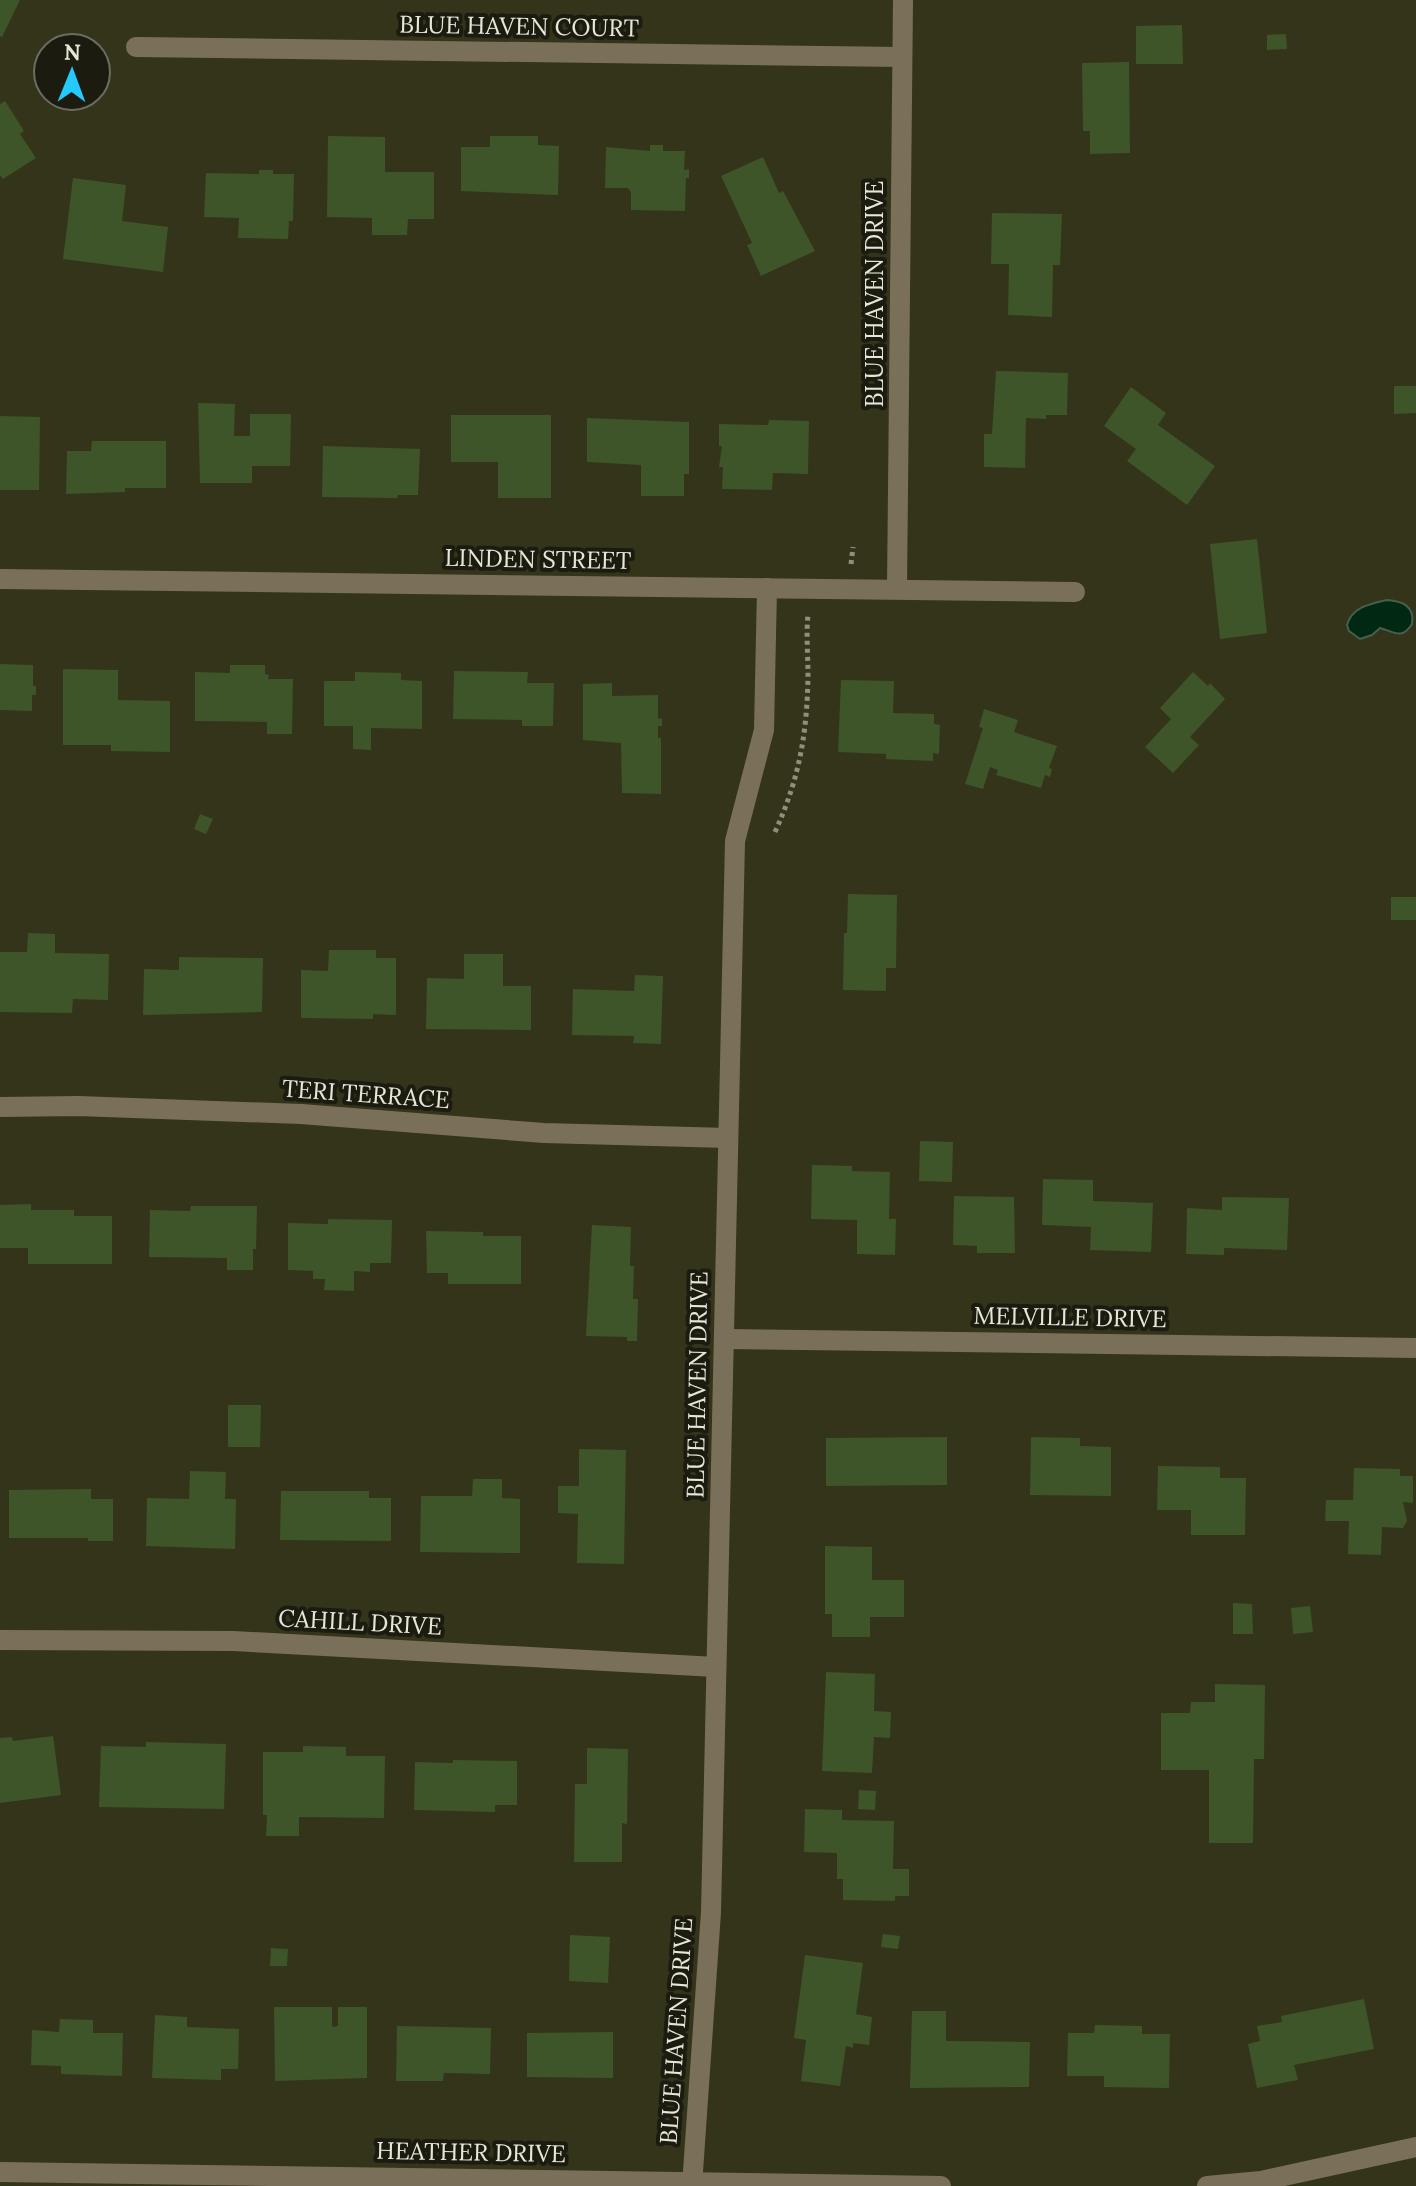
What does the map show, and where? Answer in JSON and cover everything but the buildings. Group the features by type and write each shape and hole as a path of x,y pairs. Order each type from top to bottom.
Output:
{"street":[{"name":"BLUE HAVEN DRIVE","path":"897,588 903,0"},
{"name":"BLUE HAVEN COURT","path":"136,47 902,57"},
{"name":"LINDEN STREET","path":"0,579 1075,592"},
{"name":"BLUE HAVEN DRIVE","path":"692,2184 711,1912 735,841 764,730 767,588"},
{"name":"TERI TERRACE","path":"0,1107 78,1106 301,1114 544,1133 728,1138"},
{"name":"MELVILLE DRIVE","path":"724,1339 1416,1348"},
{"name":"CAHILL DRIVE","path":"0,1640 233,1641 716,1667"},
{"path":"1207,2186 1261,2181 1416,2147"},
{"name":"HEATHER DRIVE","path":"0,2172 941,2186"}],"path":[{"path":"775,832 792,795 800,766 808,680 808,615 853,562 853,547"}],"shaded area":[{"path":"1387,600 1402,603 1409,609 1412,624 1405,632 1398,634 1380,628 1360,639 1349,631 1349,619 1357,610"}]}
